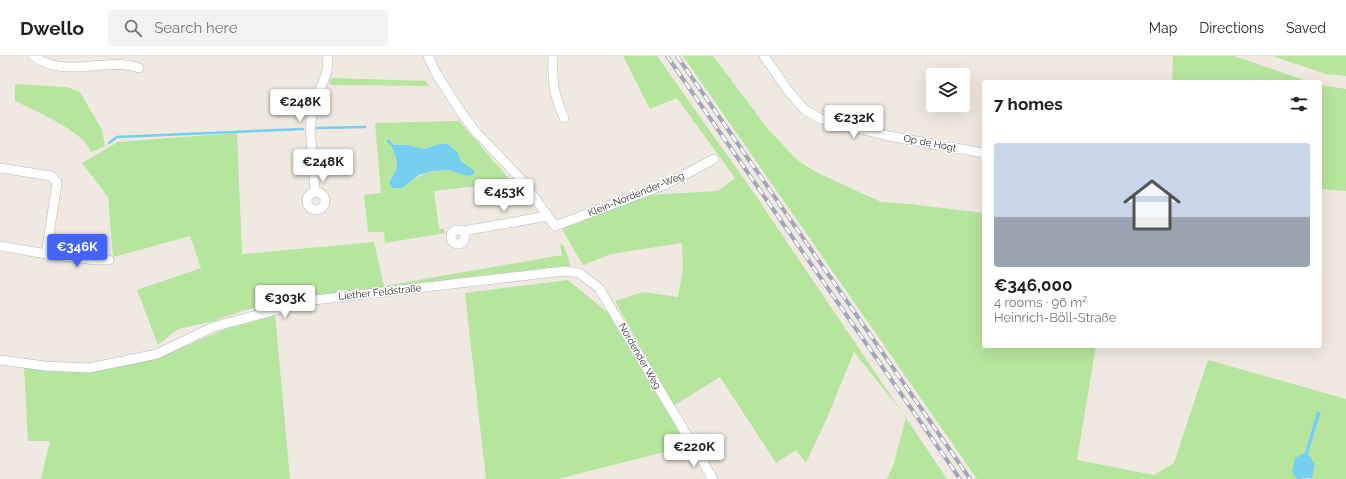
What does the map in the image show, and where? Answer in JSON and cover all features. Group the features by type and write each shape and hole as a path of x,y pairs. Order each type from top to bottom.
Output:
{"street":[{"path":"33,56 40,61 53,65 76,65 97,60 120,60 131,62 139,68"},
{"path":"315,192 310,126 314,107 327,71 328,56"},
{"path":"428,56 437,75 463,115 476,132 521,179 548,216 463,231"},
{"path":"553,56 553,85 556,98 564,118"},
{"name":"Op de Högt","path":"764,56 789,92 805,110 821,119 888,136 982,153"},
{"name":"Klein-Nordender-Weg","path":"548,216 555,226 669,183 714,159"},
{"path":"0,168 50,176 57,183 46,254"},
{"path":"0,246 46,254 96,260 110,260"},
{"name":"Liether Feldstraße","path":"0,360 44,366 88,368 156,354 213,328 314,300 564,271 579,273"},
{"name":"Nordender Weg","path":"579,273 599,288 713,479"}],"green space":[{"path":"623,56 657,56 756,196 901,410 854,352 827,418 806,463 796,450 776,463 720,377 673,406 615,301 643,292 678,297 683,269 682,243 611,254 583,265 562,229 647,195 718,191 735,178 677,98 650,109"},
{"path":"683,56 713,56 768,129 798,161 820,174 881,202 982,213 982,348 1096,348 1077,460 1154,475 1174,463 1208,360 1346,399 1346,479 1309,479 1312,478 1308,454 1321,412 1317,411 1305,454 1292,471 1297,479 977,479"},
{"path":"1173,56 1234,56 1304,80 1172,80"},
{"path":"1272,56 1346,56 1346,76 1326,74"},
{"path":"331,78 426,81 429,86 329,85"},
{"path":"15,84 67,87 80,92 102,130 105,146 91,152 87,144 69,129 15,101"},
{"path":"1322,85 1346,89 1346,191 1322,189"},
{"path":"459,121 512,182 434,191 439,229 444,229 445,233 385,243 384,232 368,232 364,195 381,193 375,123","holes":["439,144 458,153 461,161 471,168 467,176 443,170 429,172 408,184 389,183 395,172 398,160 407,145 424,149"]},
{"path":"237,133 242,254 374,242 384,286 562,255 560,244 564,246 570,266 563,269 483,275 384,289 348,292 348,290 337,290 337,294 314,295 289,300 245,310 214,321 178,329 158,345 137,290 201,268 190,236 113,257 108,197 82,163 118,142"},
{"path":"568,280 608,313 688,446 558,479 486,479 465,293"},
{"path":"275,315 290,479 41,479 50,441 28,441 24,368 83,372 156,359 223,330"},
{"path":"906,418 947,479 887,479 894,463"}],"water":[{"path":"439,144 448,144 458,153 461,161 475,171 473,175 467,176 448,170 433,171 419,175 402,188 392,188 389,183 397,166 392,148 394,145 407,145 424,149"},
{"path":"1317,411 1321,412 1308,454 1315,464 1312,478 1297,479 1292,472 1295,458 1305,453"}],"waterway":[{"path":"317,128 365,127"},
{"path":"109,143 117,137 303,129"},
{"path":"388,141 393,146"}],"railway":[{"path":"667,56 960,479"},
{"path":"677,56 970,479"}]}
